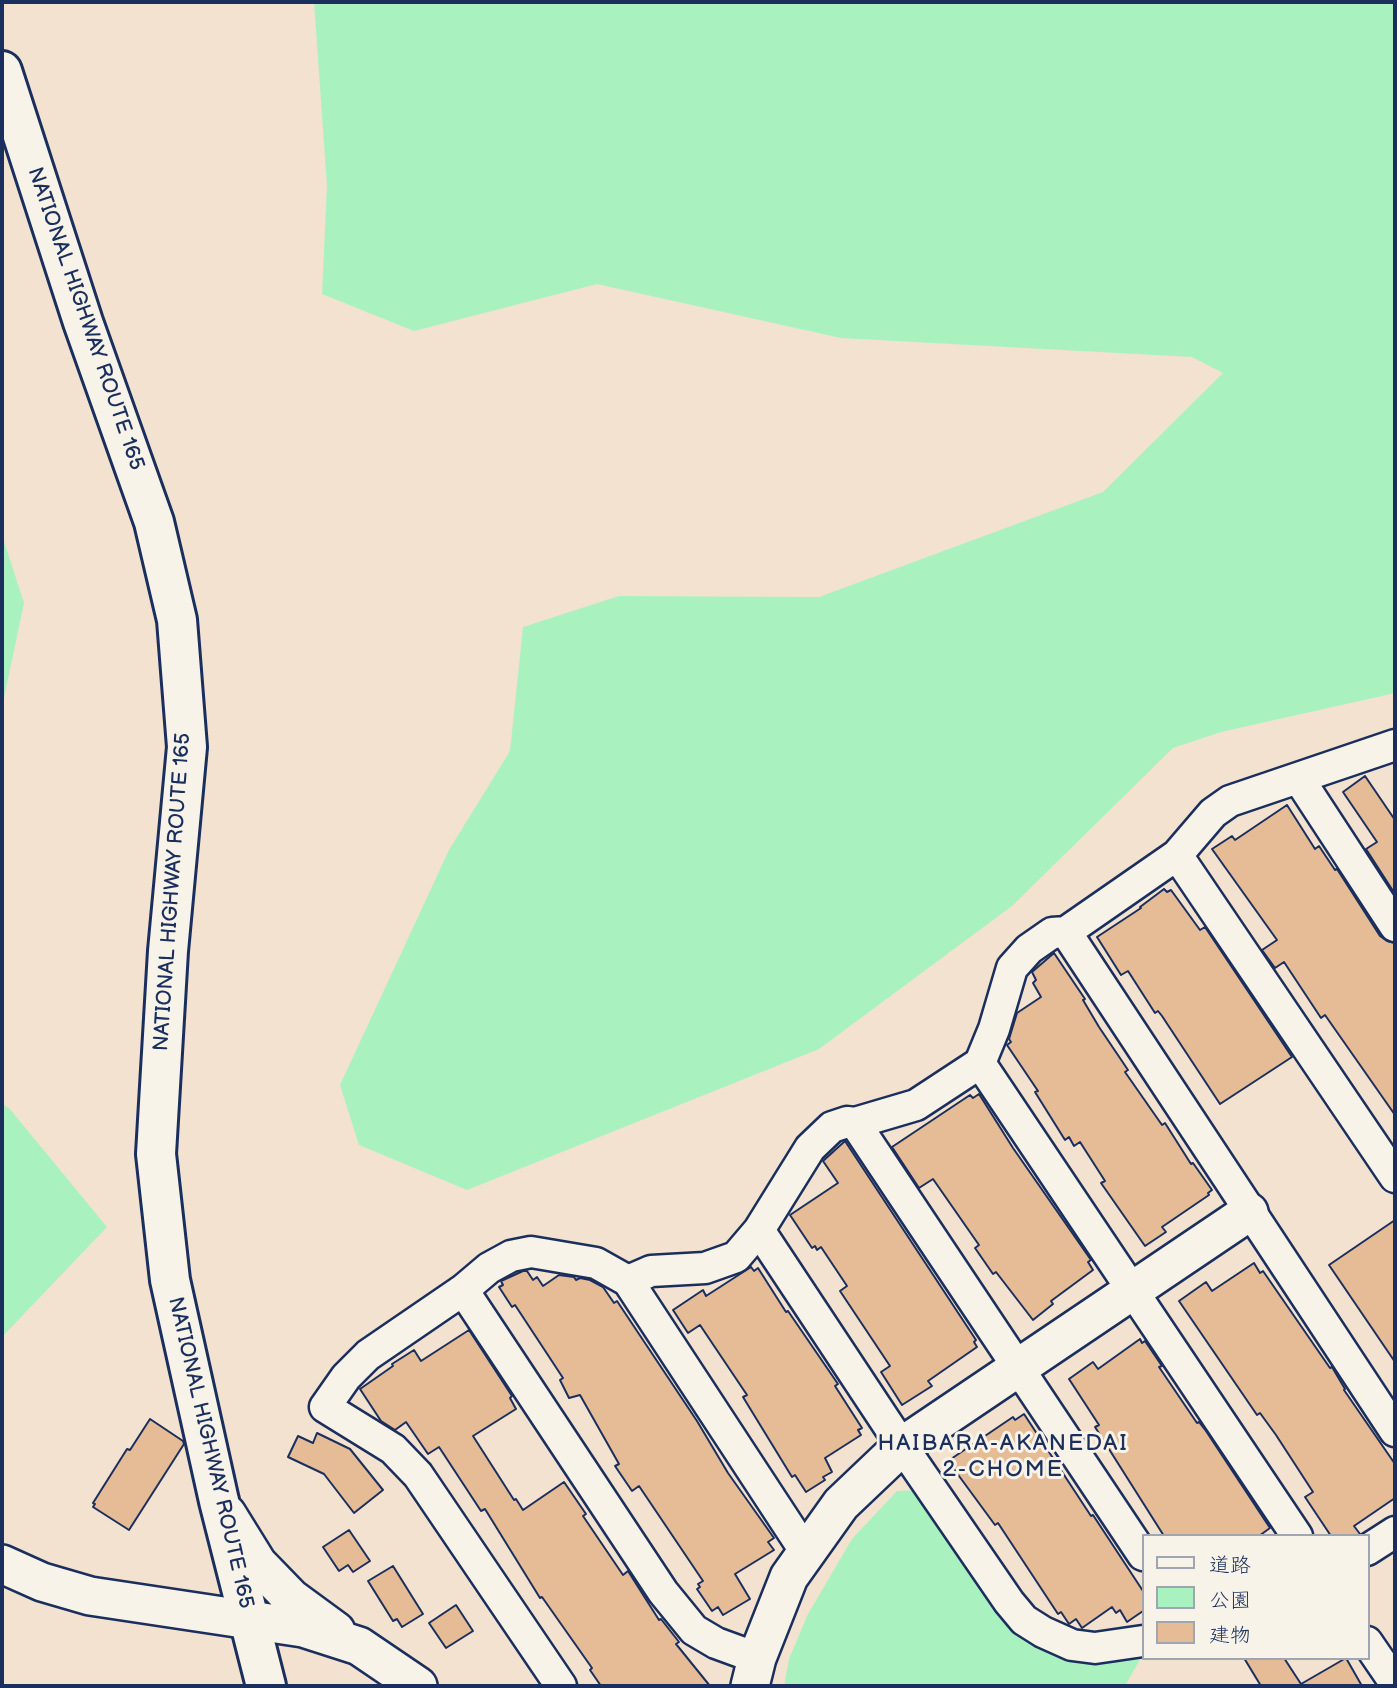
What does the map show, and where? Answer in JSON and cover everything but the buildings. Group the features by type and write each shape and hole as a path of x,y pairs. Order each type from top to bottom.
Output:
{"highway":[{"name":"NATIONAL HIGHWAY ROUTE 165","path":"2,71 83,321 154,523 177,620 187,747 168,951 156,1154 170,1280 219,1501 266,1686"}],"street":[{"path":"628,1280 651,1271 705,1268 736,1257 759,1230 810,1148 832,1127 847,1122 855,1124 916,1105 980,1063 994,1030 1012,968 1030,949 1052,933 1066,932 1177,855 1213,813 1230,801 1395,745"},
{"path":"1299,779 1395,926"},
{"path":"1177,855 1395,1177"},
{"path":"1066,932 1395,1431"},
{"path":"980,1063 1296,1534"},
{"path":"855,1124 1142,1554"},
{"path":"463,1290 663,1592 694,1630 754,1672 775,1608 805,1551 841,1504 902,1446 1249,1212"},
{"path":"759,1230 902,1446 1024,1620 1072,1645 1095,1648 1142,1641"},
{"path":"561,1686 418,1475 393,1448 325,1407 346,1377 368,1355 463,1290 489,1268 512,1256 531,1252 596,1263 628,1280 805,1551"},
{"path":"219,1501 258,1564 291,1598 352,1644"},
{"path":"1369,1549 1395,1532"},
{"path":"2,1564 42,1582 90,1596 303,1628 359,1646 418,1686"},
{"path":"1369,1645 1395,1684"}],"green space":[{"path":"314,2 1395,2 1395,693 1221,732 1173,748 1012,906 819,1049 467,1190 359,1145 340,1085 449,850 510,751 523,627 619,596 819,597 1103,492 1223,373 1192,357 841,338 597,284 414,331 322,294 327,186"},
{"path":"2,535 24,603 2,707"},
{"path":"2,1104 9,1108 107,1227 2,1337"},
{"path":"918,1490 1064,1657 1093,1663 1120,1661 1142,1654 1125,1686 784,1686 789,1659 808,1614 852,1539 897,1491"}],"district":[{"name":"HAIBARA-AKANEDAI 2-CHOME","path":"1003,1457"}]}
